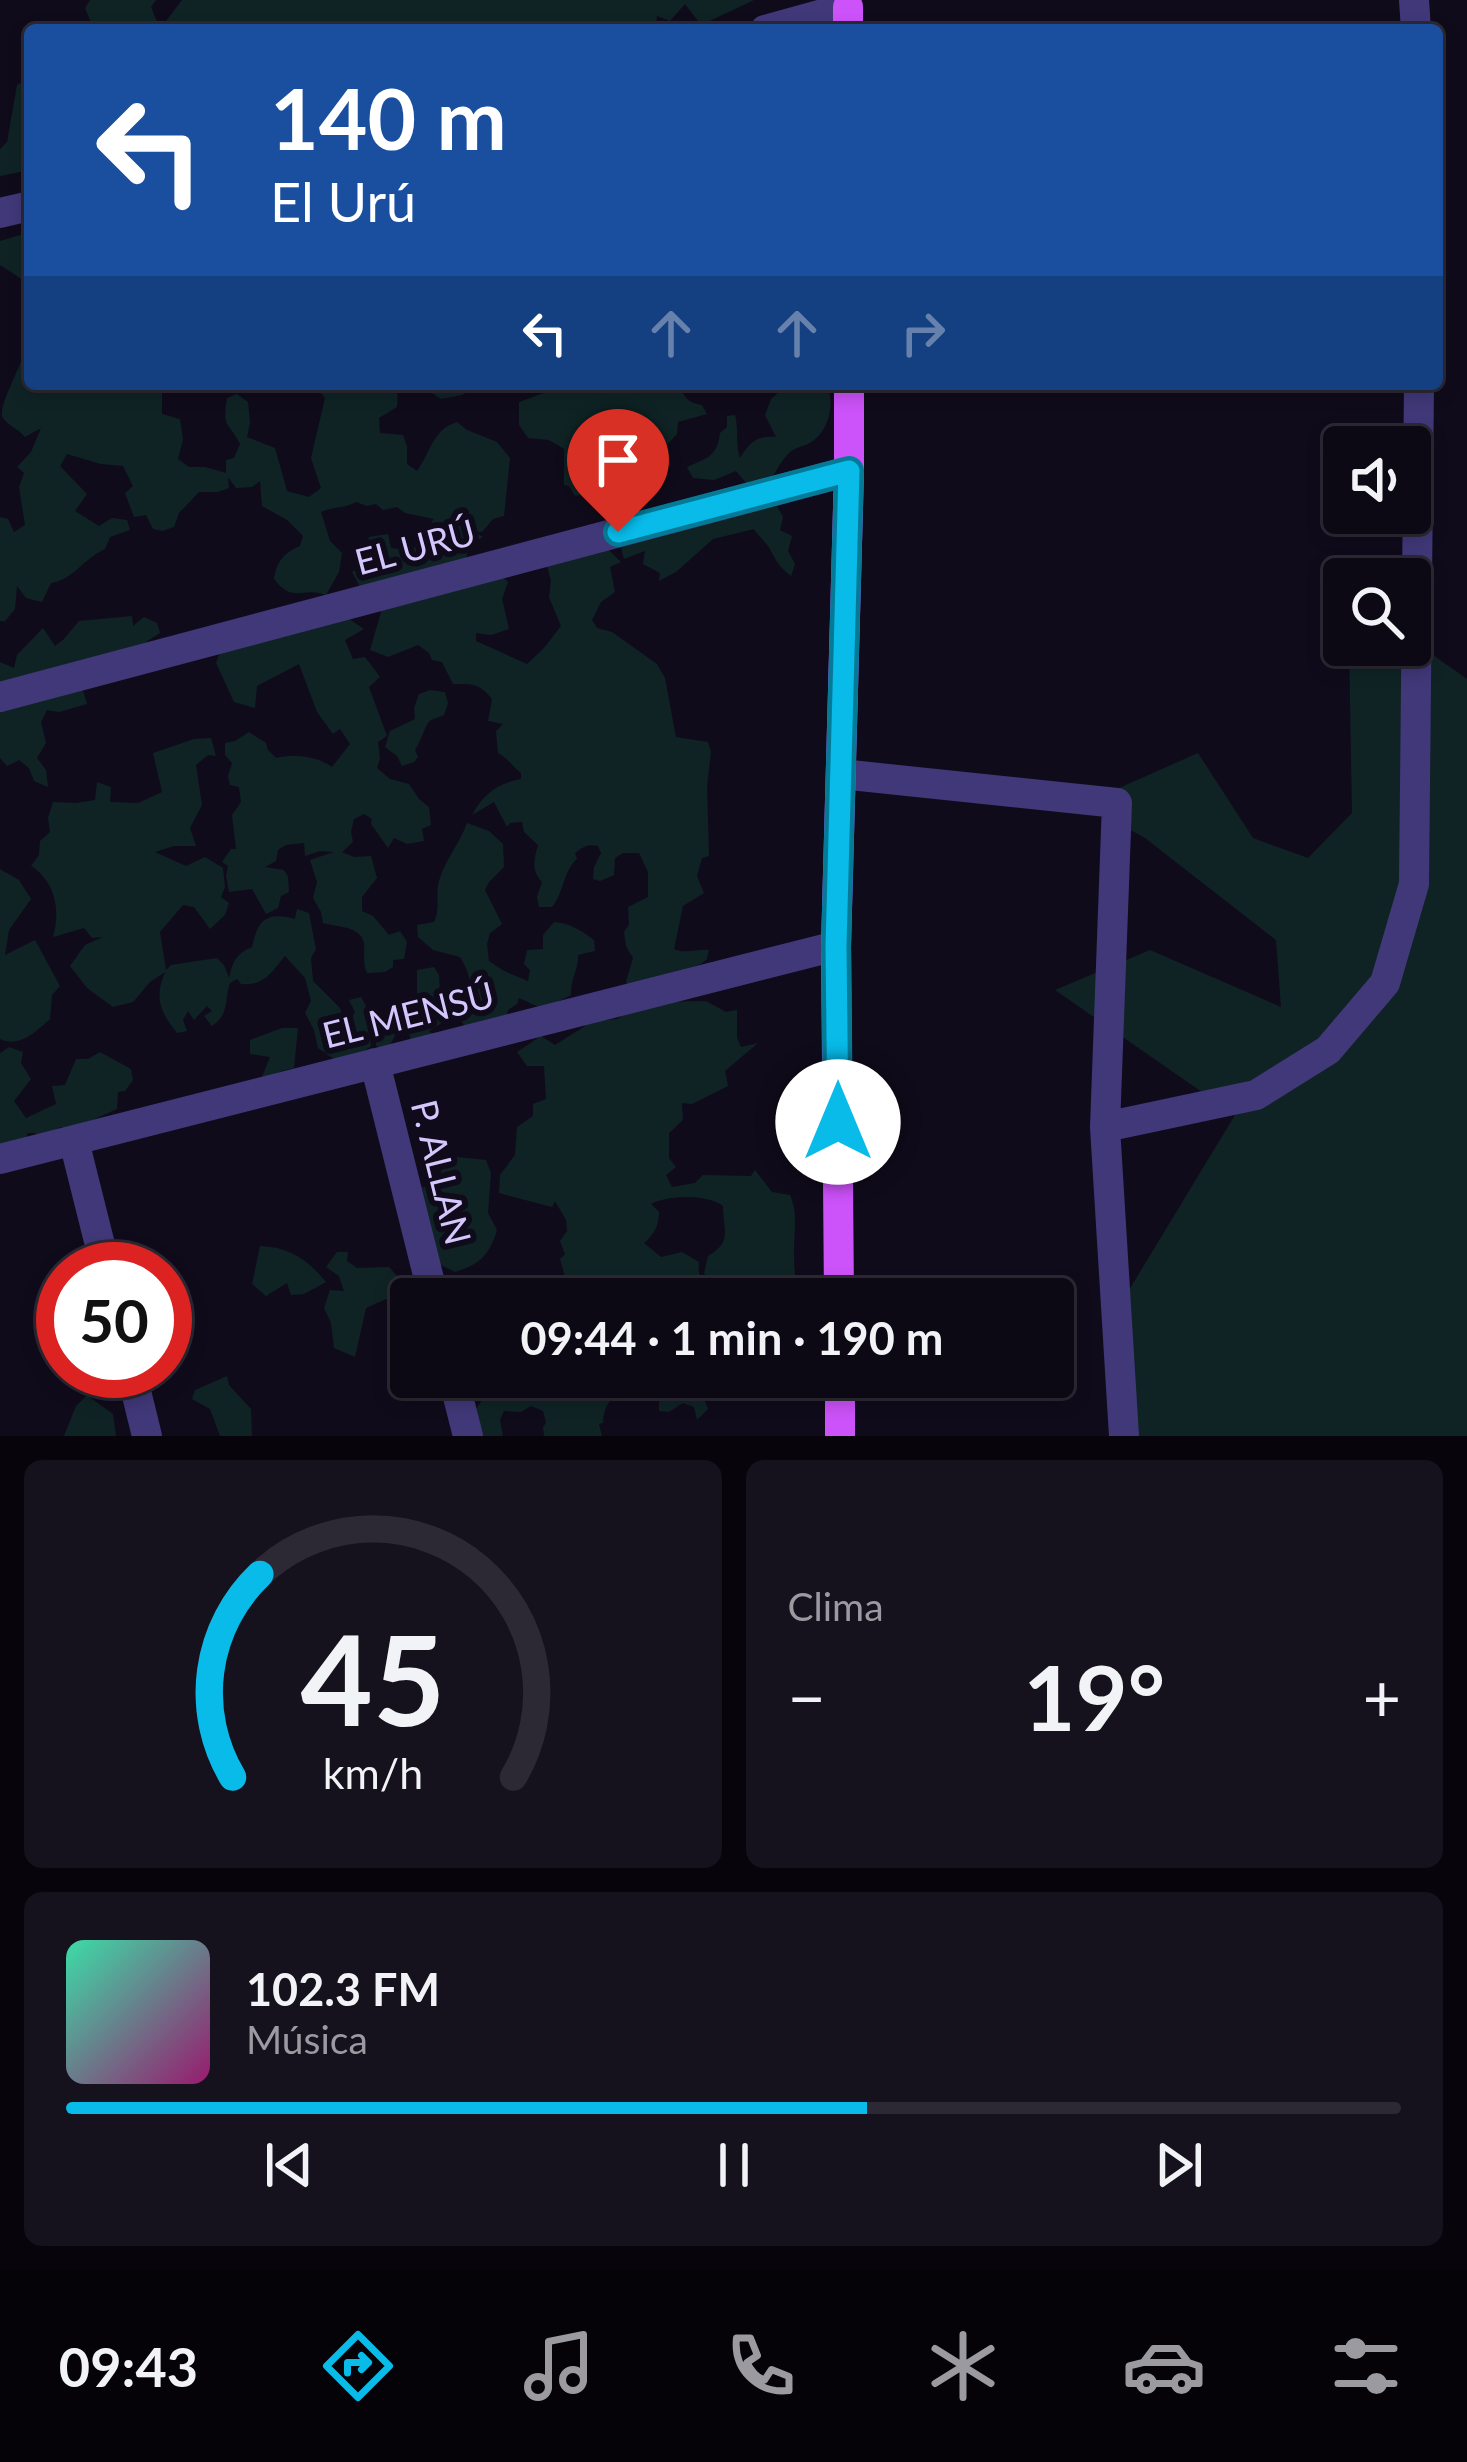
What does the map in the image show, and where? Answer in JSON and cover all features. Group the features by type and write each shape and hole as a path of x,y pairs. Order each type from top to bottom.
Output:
{"main road":[{"path":"839,1278 836,946 849,390"},
{"path":"840,1398 840,1436"}],"street":[{"path":"810,24 848,19"},
{"path":"1105,1127 1256,1095 1328,1051 1385,983 1414,884 1419,390"},
{"name":"EL URÚ","path":"0,697 849,471"},
{"path":"841,774 1117,803 1105,1127 1124,1436"},
{"name":"EL MENSÚ","path":"0,1159 836,946"},
{"name":"P. ALLAN","path":"375,1063 429,1278"},
{"path":"74,1141 99,1242"},
{"path":"138,1398 147,1436"},
{"path":"459,1398 468,1436"}],"green space":[{"path":"90,0 156,0 151,7 158,24 92,24 85,8"},
{"path":"182,0 754,0 703,24 685,4 670,21 657,16 656,24 164,24"},
{"path":"24,81 24,171 0,176 0,149 7,142 17,85"},
{"path":"24,234 23,280 0,265 0,241"},
{"path":"22,358 24,390 162,390 162,414 180,419 183,439 178,459 189,467 226,473 226,460 234,458 240,444 225,415 227,398 237,394 248,402 247,437 275,448 287,491 309,497 321,488 311,458 325,398 318,390 398,390 397,407 379,418 380,433 403,435 407,464 417,471 437,436 457,422 497,442 510,458 504,516 493,519 482,532 474,532 483,537 470,544 465,562 508,582 502,599 509,629 491,635 476,633 476,641 527,664 561,626 549,597 547,566 606,547 621,562 610,567 615,592 601,602 592,620 597,628 612,632 657,664 665,678 676,737 708,742 711,752 709,856 702,858 697,876 704,893 683,906 674,949 709,950 707,959 630,989 626,982 633,958 624,932 629,925 628,907 648,897 648,872 639,853 615,858 614,875 600,881 593,879 601,853 598,846 584,847 575,853 577,859 552,907 539,907 542,882 534,865 538,845 524,832 522,822 507,827 494,802 472,815 492,791 521,779 521,773 498,753 496,731 503,724 488,721 492,699 475,686 453,684 442,662 432,660 418,645 388,657 370,650 386,595 364,594 352,572 361,566 364,559 357,551 367,547 369,537 388,534 391,548 410,550 427,538 434,519 397,507 383,510 376,504 356,502 321,512 330,541 342,553 339,572 326,595 292,593 274,579 279,562 300,546 303,536 262,506 260,481 236,488 228,477 229,488 199,492 179,513 174,527 162,531 153,529 146,515 134,517 125,493 133,486 123,466 67,454 60,466 87,494 75,511 99,526 112,518 127,520 130,530 110,537 105,549 66,578 51,583 42,602 26,598 17,586 15,609 0,621 0,517 8,519 14,532 25,525 19,487 24,473 17,467 31,452 41,428 25,437 2,416"},
{"path":"417,390 469,390 441,399"},
{"path":"682,390 707,414 678,422 677,434 667,445 646,424 628,446 632,502 610,506 595,495 575,496 564,485 564,449 549,440 528,438 519,425 519,402 549,391"},
{"path":"781,390 828,390 829,416 819,435 789,453 765,481 746,483 736,471 714,480 693,478 687,467 714,452 727,427 727,416 735,415 740,458 755,441 776,437 765,415 771,399"},
{"path":"777,506 783,517 780,530 792,536 788,551 795,564 791,576 754,529 713,539 659,581 660,573 643,564 645,551 624,559 621,548 628,543 718,514"},
{"path":"342,614 364,629 345,640 353,659 365,657 380,677 369,687 387,736 378,742 377,768 390,779 409,784 429,807 431,825 422,829 424,841 407,844 394,838 388,848 372,819 364,814 354,819 353,842 342,852 371,856 377,878 362,897 362,911 389,935 400,931 407,942 404,959 393,960 393,967 385,972 367,973 359,934 323,923 313,898 317,882 310,860 334,852 305,856 304,843 278,850 276,861 265,867 284,870 289,892 281,896 278,908 266,914 252,889 229,892 228,866 222,862 236,849 232,815 241,802 239,787 230,785 232,763 225,755 225,743 249,732 266,743 276,758 305,757 332,767 350,744 340,729 333,734 317,712 299,664 257,686 255,708 234,702 216,663 221,649"},
{"path":"132,616 133,626 144,617 157,623 160,633 146,642 144,654 81,684 87,704 59,712 47,710 41,722 46,743 37,758 46,770 48,787 34,781 19,760 7,766 0,758 0,662 14,668 17,655 43,628 55,646 79,621"},
{"path":"1431,654 1467,679 1467,1436 1131,1436 1123,1300 1235,1115 1055,990 1150,950 1281,1007 1276,940 1145,838 1083,804 1198,753 1253,838 1308,858 1352,813 1349,666 1431,666"},
{"path":"445,692 444,715 429,722 415,750 418,757 402,766 385,747 390,731 415,719 419,694"},
{"path":"211,738 216,756 208,755 196,765 202,805 190,828 196,846 155,852 186,866 205,857 223,868 221,897 229,903 225,915 210,929 194,907 183,905 160,932 166,970 171,965 217,958 229,978 236,959 252,947 257,929 266,920 295,919 297,909 309,913 316,949 311,958 313,981 339,1007 348,1024 355,1012 349,1000 361,997 368,1012 371,1046 362,1053 337,1061 318,1048 305,1013 311,1001 305,978 285,956 261,981 230,983 224,1012 212,1026 204,1016 212,1011 207,1006 194,1020 188,1011 183,1020 187,1031 177,1033 160,1004 165,972 133,1002 113,1007 87,988 70,966 85,945 103,937 92,938 84,928 53,937 54,897 46,880 31,866 39,855 40,841 50,832 53,802 95,800 97,782 111,787 110,802 138,803 162,792 153,753"},
{"path":"467,823 489,831 503,844 504,867 485,890 502,924 490,933 489,961 528,981 527,950 543,949 543,935 554,922 589,936 595,951 578,955 571,995 543,1009 519,998 508,1010 505,1025 466,1029 460,1018 470,995 464,965 460,957 433,950 418,937 417,925 434,922 439,881"},
{"path":"0,869 19,880 31,899 9,930 5,955 35,940 60,986 52,995 50,1019 14,1042 0,1039"},
{"path":"434,967 440,994 448,997 457,1013 429,1031 441,1041 411,1045 410,1035 398,1030 388,1049 376,1046 376,1030 386,1020 413,1012 417,970"},
{"path":"706,1001 726,1012 737,1010 741,1047 758,1043 725,1071 728,1086 692,1104 682,1103 683,1120 669,1133 669,1158 676,1167 666,1175 672,1187 695,1183 703,1175 751,1176 755,1170 772,1192 790,1195 795,1278 707,1278 708,1256 724,1240 723,1206 688,1197 651,1204 659,1212 658,1221 644,1243 661,1257 682,1252 699,1262 700,1278 564,1278 560,1259 565,1254 560,1241 567,1231 566,1220 555,1201 552,1207 499,1193 500,1175 515,1155 517,1127 533,1116 533,1104 546,1099 544,1066 527,1066 517,1052 541,1036 555,1045 593,1021 617,1019 639,1006"},
{"path":"282,1028 298,1028 294,1068 262,1077 270,1057 250,1054 250,1040"},
{"path":"9,1047 23,1052 21,1063 31,1079 14,1101 26,1118 56,1104 52,1086 65,1085 76,1059 100,1052 131,1069 133,1080 118,1092 117,1109 70,1130 60,1127 40,1141 35,1133 28,1133 0,1159 0,1053"},
{"path":"447,1156 486,1160 491,1173 488,1213 497,1230 482,1258 455,1272 437,1263 422,1188 438,1180"},
{"path":"260,1246 297,1256 326,1282 291,1295 287,1283 266,1296 252,1284"},
{"path":"337,1252 348,1252 347,1261 357,1268 389,1267 399,1278 390,1278 390,1297 366,1308 355,1357 334,1348 324,1308 330,1290 344,1291 339,1276 326,1267"},
{"path":"227,1376 229,1385 251,1409 252,1436 220,1436 210,1409 192,1399 195,1390"},
{"path":"91,1398 113,1414 116,1436 64,1436 76,1406"},
{"path":"613,1398 599,1424 602,1436 544,1436 543,1411 531,1406 521,1412 504,1411 500,1420 503,1436 463,1436 482,1400"},
{"path":"659,1398 704,1398 708,1409 697,1420 694,1407 683,1403 669,1412 659,1411"}],"route":[{"path":"618,532 849,471 836,946 838,1122"}]}
